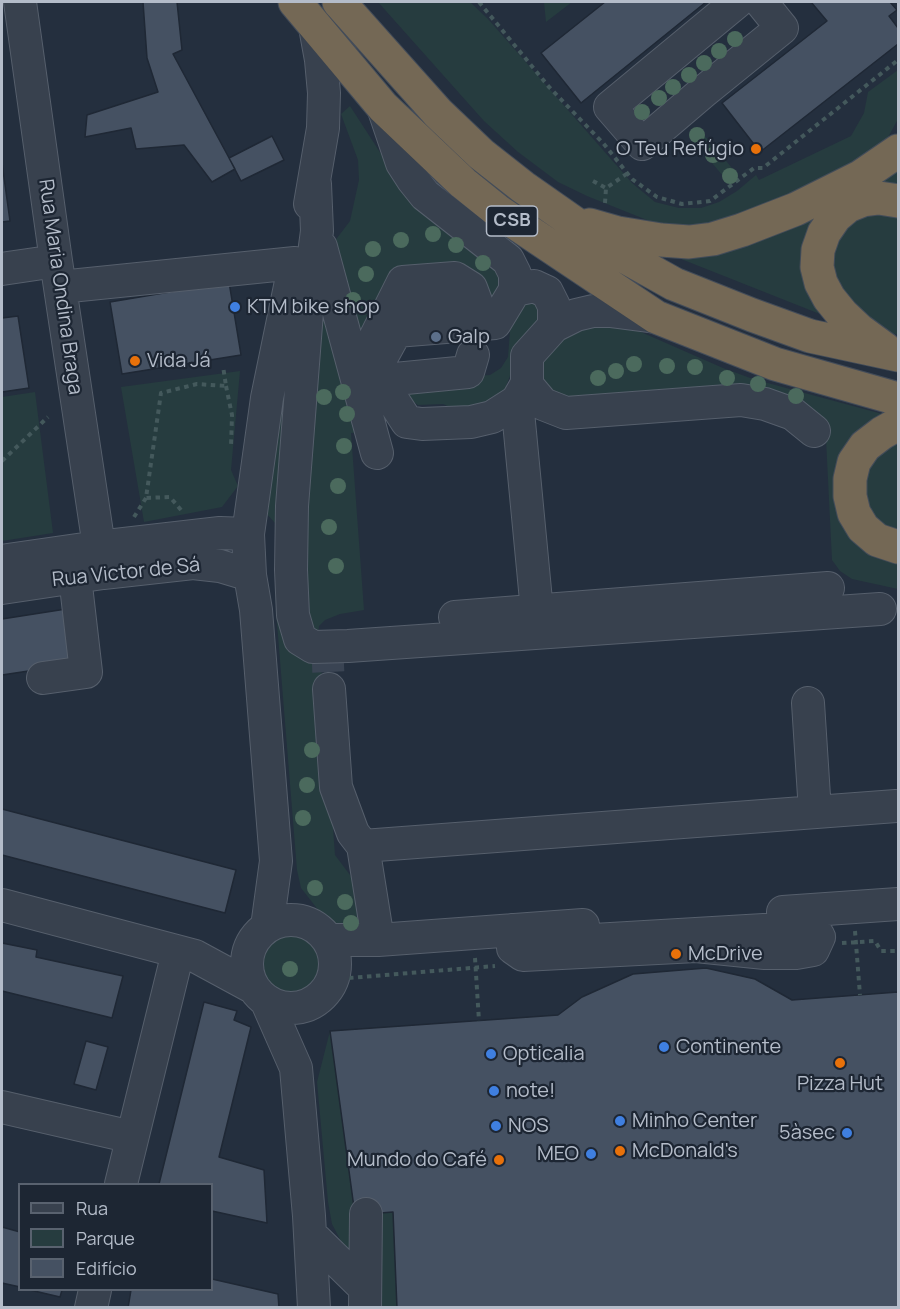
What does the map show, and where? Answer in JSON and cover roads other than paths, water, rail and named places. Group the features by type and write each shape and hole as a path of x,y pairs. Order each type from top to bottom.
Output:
{"highway":[{"name":"CSB","path":"295,2 383,106 434,157 499,212 656,317 775,364 898,399"},
{"name":"CSB","path":"339,2 438,113 481,154 613,250 674,284 810,336 895,354"},
{"path":"567,217 618,233 661,240 689,242 712,239 796,209 860,177 898,151"},
{"path":"895,354 859,330 842,314 821,283 817,267 818,250 824,233 835,217 849,206 863,200 879,198 898,201"},
{"path":"898,423 865,446 855,462 850,478 850,496 854,513 863,528 877,540 898,548"}],"street":[{"name":"Rua Maria Ondina Braga","path":"20,2 58,274 92,566 86,672 42,678"},
{"path":"737,2 610,107 642,144 782,28 760,2"},
{"path":"314,1308 312,1228 296,1068 249,976 249,950 261,933 276,861 248,534 267,398 295,262 315,184 323,128 324,93 315,27"},
{"path":"383,106 399,154 413,180 425,195 508,260 515,274 515,290 481,332 468,372 390,376"},
{"path":"315,184 317,231 308,299 292,506 293,615 300,639 314,647 348,646 880,609"},
{"path":"317,231 377,453"},
{"path":"2,269 58,274 295,262"},
{"path":"481,332 471,288 455,278 403,282 368,352 390,376 407,422 422,424 471,422 492,417 522,393"},
{"path":"515,290 534,286 547,292 554,306 554,326"},
{"path":"537,611 522,393 527,356 554,326 576,315 593,311 610,311 656,317"},
{"path":"390,376 396,331 481,332"},
{"path":"522,393 566,413 741,400 765,404 793,414 814,431"},
{"name":"Rua Victor de Sá","path":"2,588 220,533 248,534"},
{"name":"Rua Victor de Sá","path":"2,561 92,566 193,563 220,566 250,575"},
{"path":"327,640 339,628 828,588"},
{"path":"328,689 336,787 353,833 363,846 378,940"},
{"path":"808,703 815,812"},
{"path":"363,846 896,806"},
{"path":"2,905 187,954 278,1006 290,1008 303,1006 315,1001 327,989 333,977 332,952 293,898 276,861"},
{"path":"332,952 378,940 898,904"},
{"path":"187,954 261,933 279,922 292,920 305,922 332,952"},
{"path":"512,930 513,948 523,955 696,946 765,953 800,952 813,950 819,937 813,927 799,924 781,929 577,941 562,927"},
{"path":"121,1183 132,1137 187,954"},
{"path":"296,1068 315,1001"},
{"path":"2,1107 132,1137"},
{"path":"365,1298 366,1214"},
{"path":"312,1228 365,1298"},
{"path":"312,1228 334,1308"},
{"path":"91,1308 95,1291"}],"tunnel":[{"path":"327,640 329,689"}],"place":[{"name":"O Teu Refúgio","path":"756,149"},
{"name":"KTM bike shop","path":"235,307"},
{"name":"Galp","path":"436,337"},
{"name":"Vida Já","path":"135,361"},
{"name":"McDrive","path":"676,954"},
{"name":"Continente","path":"664,1047"},
{"name":"Opticalia","path":"491,1054"},
{"name":"Pizza Hut","path":"840,1063"},
{"name":"note!","path":"494,1091"},
{"name":"Minho Center","path":"620,1121"},
{"name":"NOS","path":"496,1126"},
{"name":"5àsec","path":"847,1133"},
{"name":"McDonald's","path":"620,1151"},
{"name":"MEO","path":"591,1154"},
{"name":"Mundo do Café","path":"499,1160"}]}
